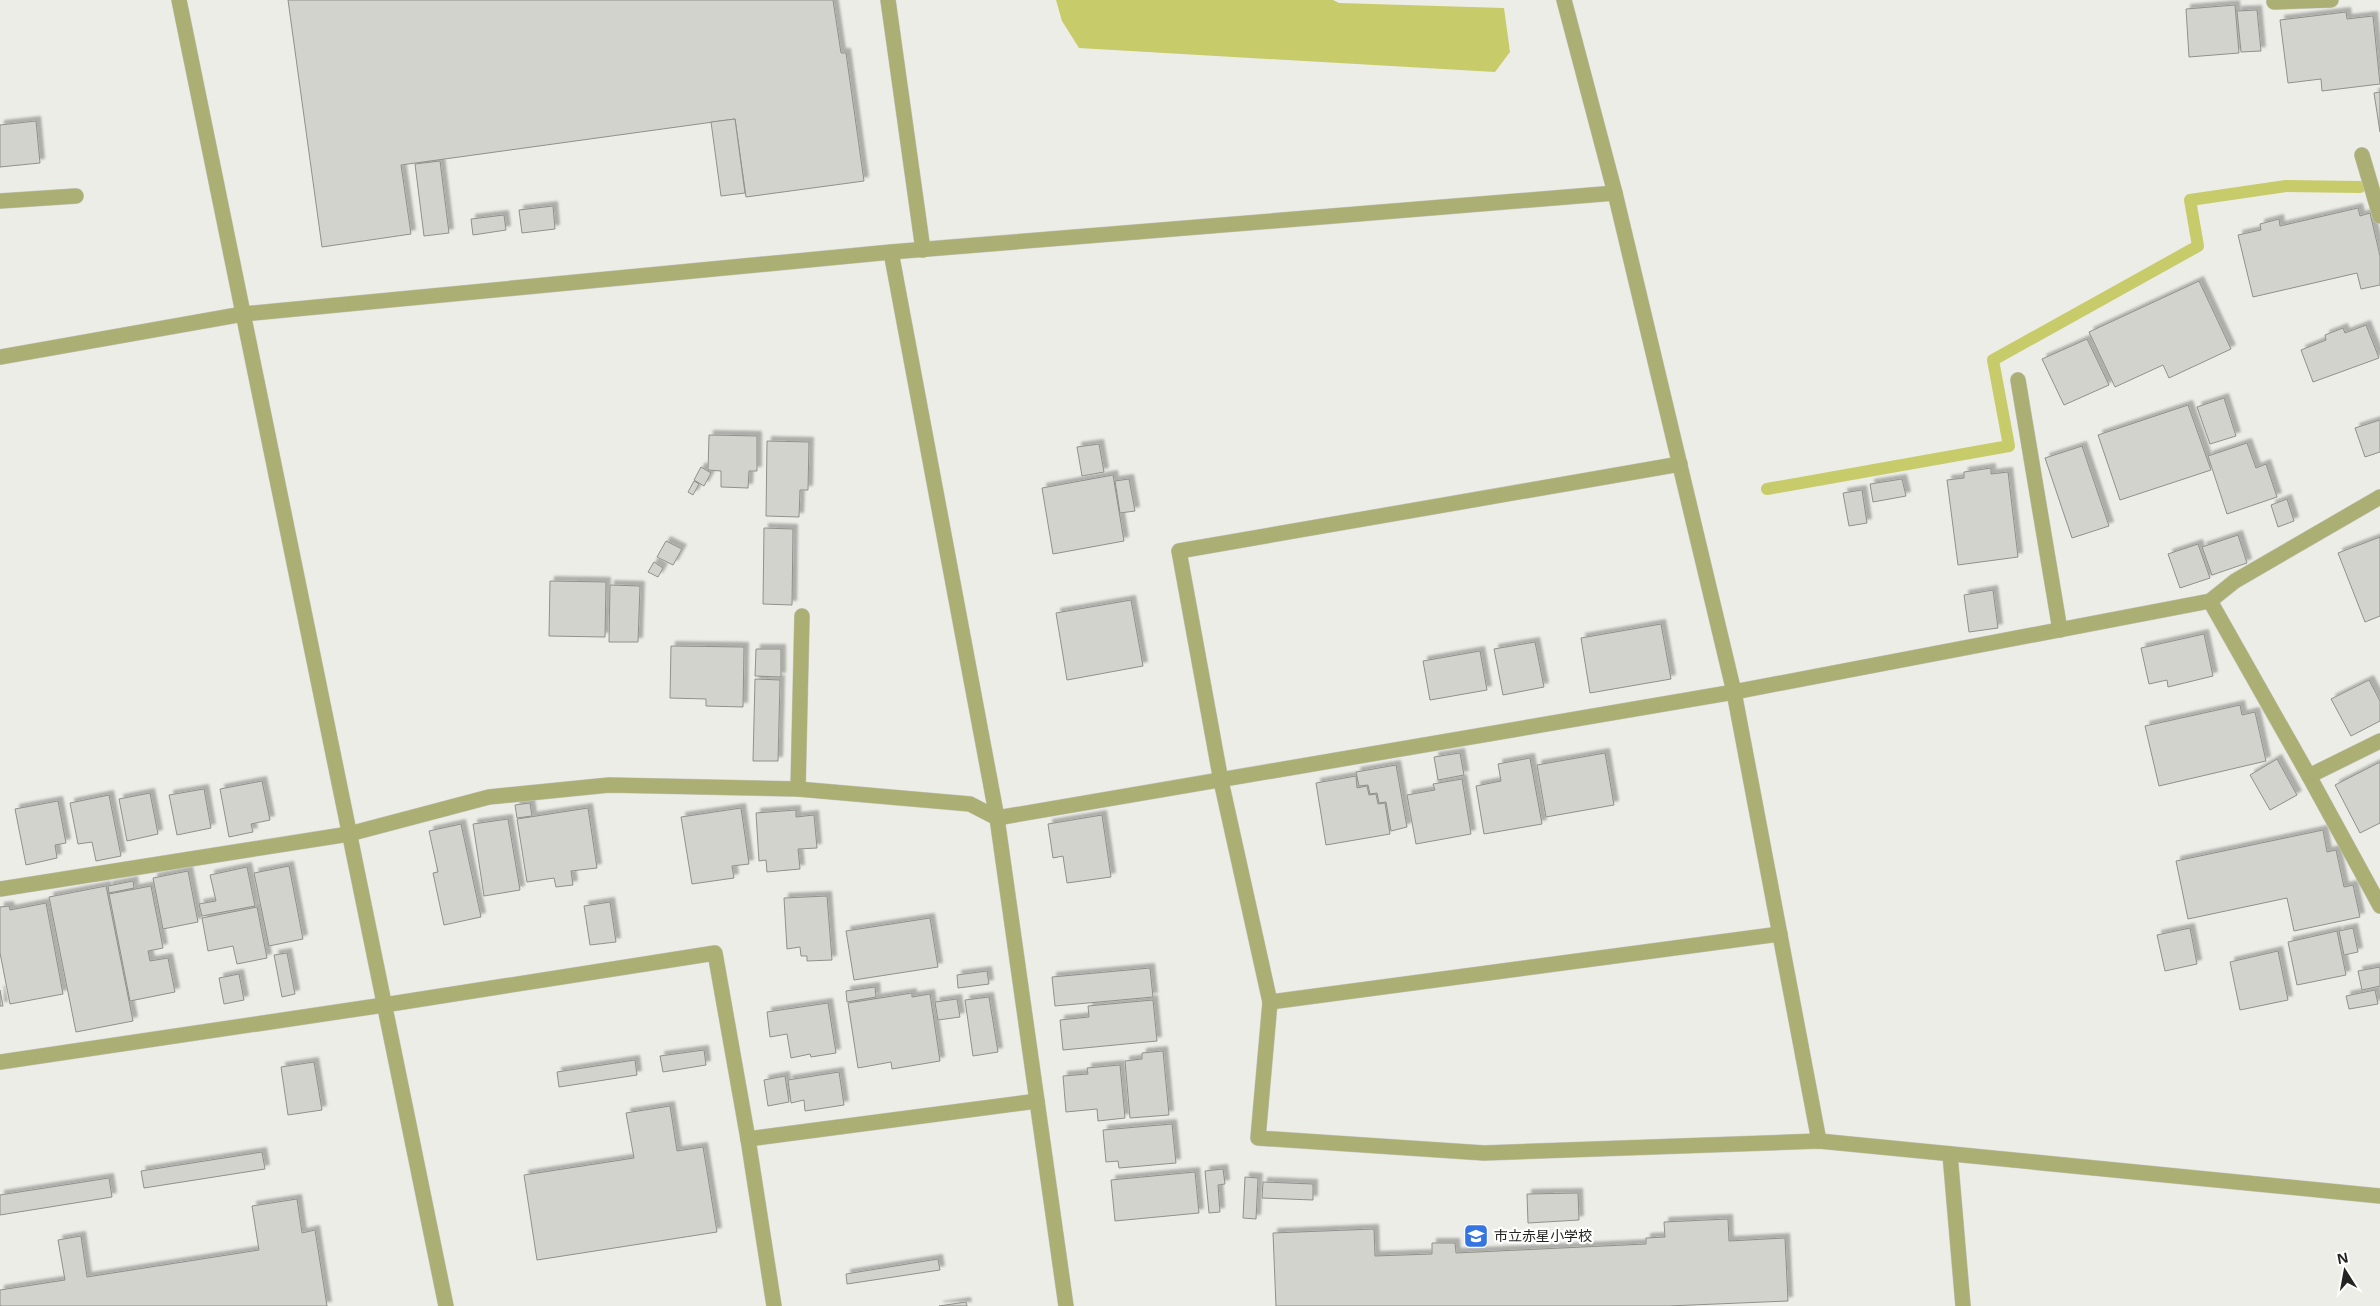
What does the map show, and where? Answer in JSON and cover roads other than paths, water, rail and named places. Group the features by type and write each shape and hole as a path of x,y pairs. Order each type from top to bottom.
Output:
{"street":[{"path":"179,0 446,1306"},
{"path":"888,0 923,250"},
{"path":"1564,0 1615,193 1734,692 1819,1141"},
{"path":"2274,2 2331,0"},
{"path":"2362,154 2380,216"},
{"path":"0,357 243,314 891,252 1615,193"},
{"path":"0,201 76,196"},
{"path":"891,252 996,818 1066,1306"},
{"path":"2018,380 2060,630"},
{"path":"1680,464 1179,551 1221,780 1270,1002 1258,1138 1484,1153 1819,1141 2380,1196"},
{"path":"0,889 349,834 488,797 599,786 798,789 970,804 996,818 1734,692 2210,601 2235,581 2380,497"},
{"path":"2210,601 2380,906"},
{"path":"798,789 802,616"},
{"path":"2309,776 2380,741"},
{"path":"1270,1002 1780,934"},
{"path":"0,1062 384,1005 715,953 748,1139 774,1306"},
{"path":"748,1139 1037,1101"},
{"path":"1950,1154 1963,1306"}],"waterway":[{"path":"1767,489 2009,446 1993,360 2198,246 2190,200 2286,186 2360,187"}],"place":[{"name":"市立赤星小学校","path":"1476,1236"}]}
